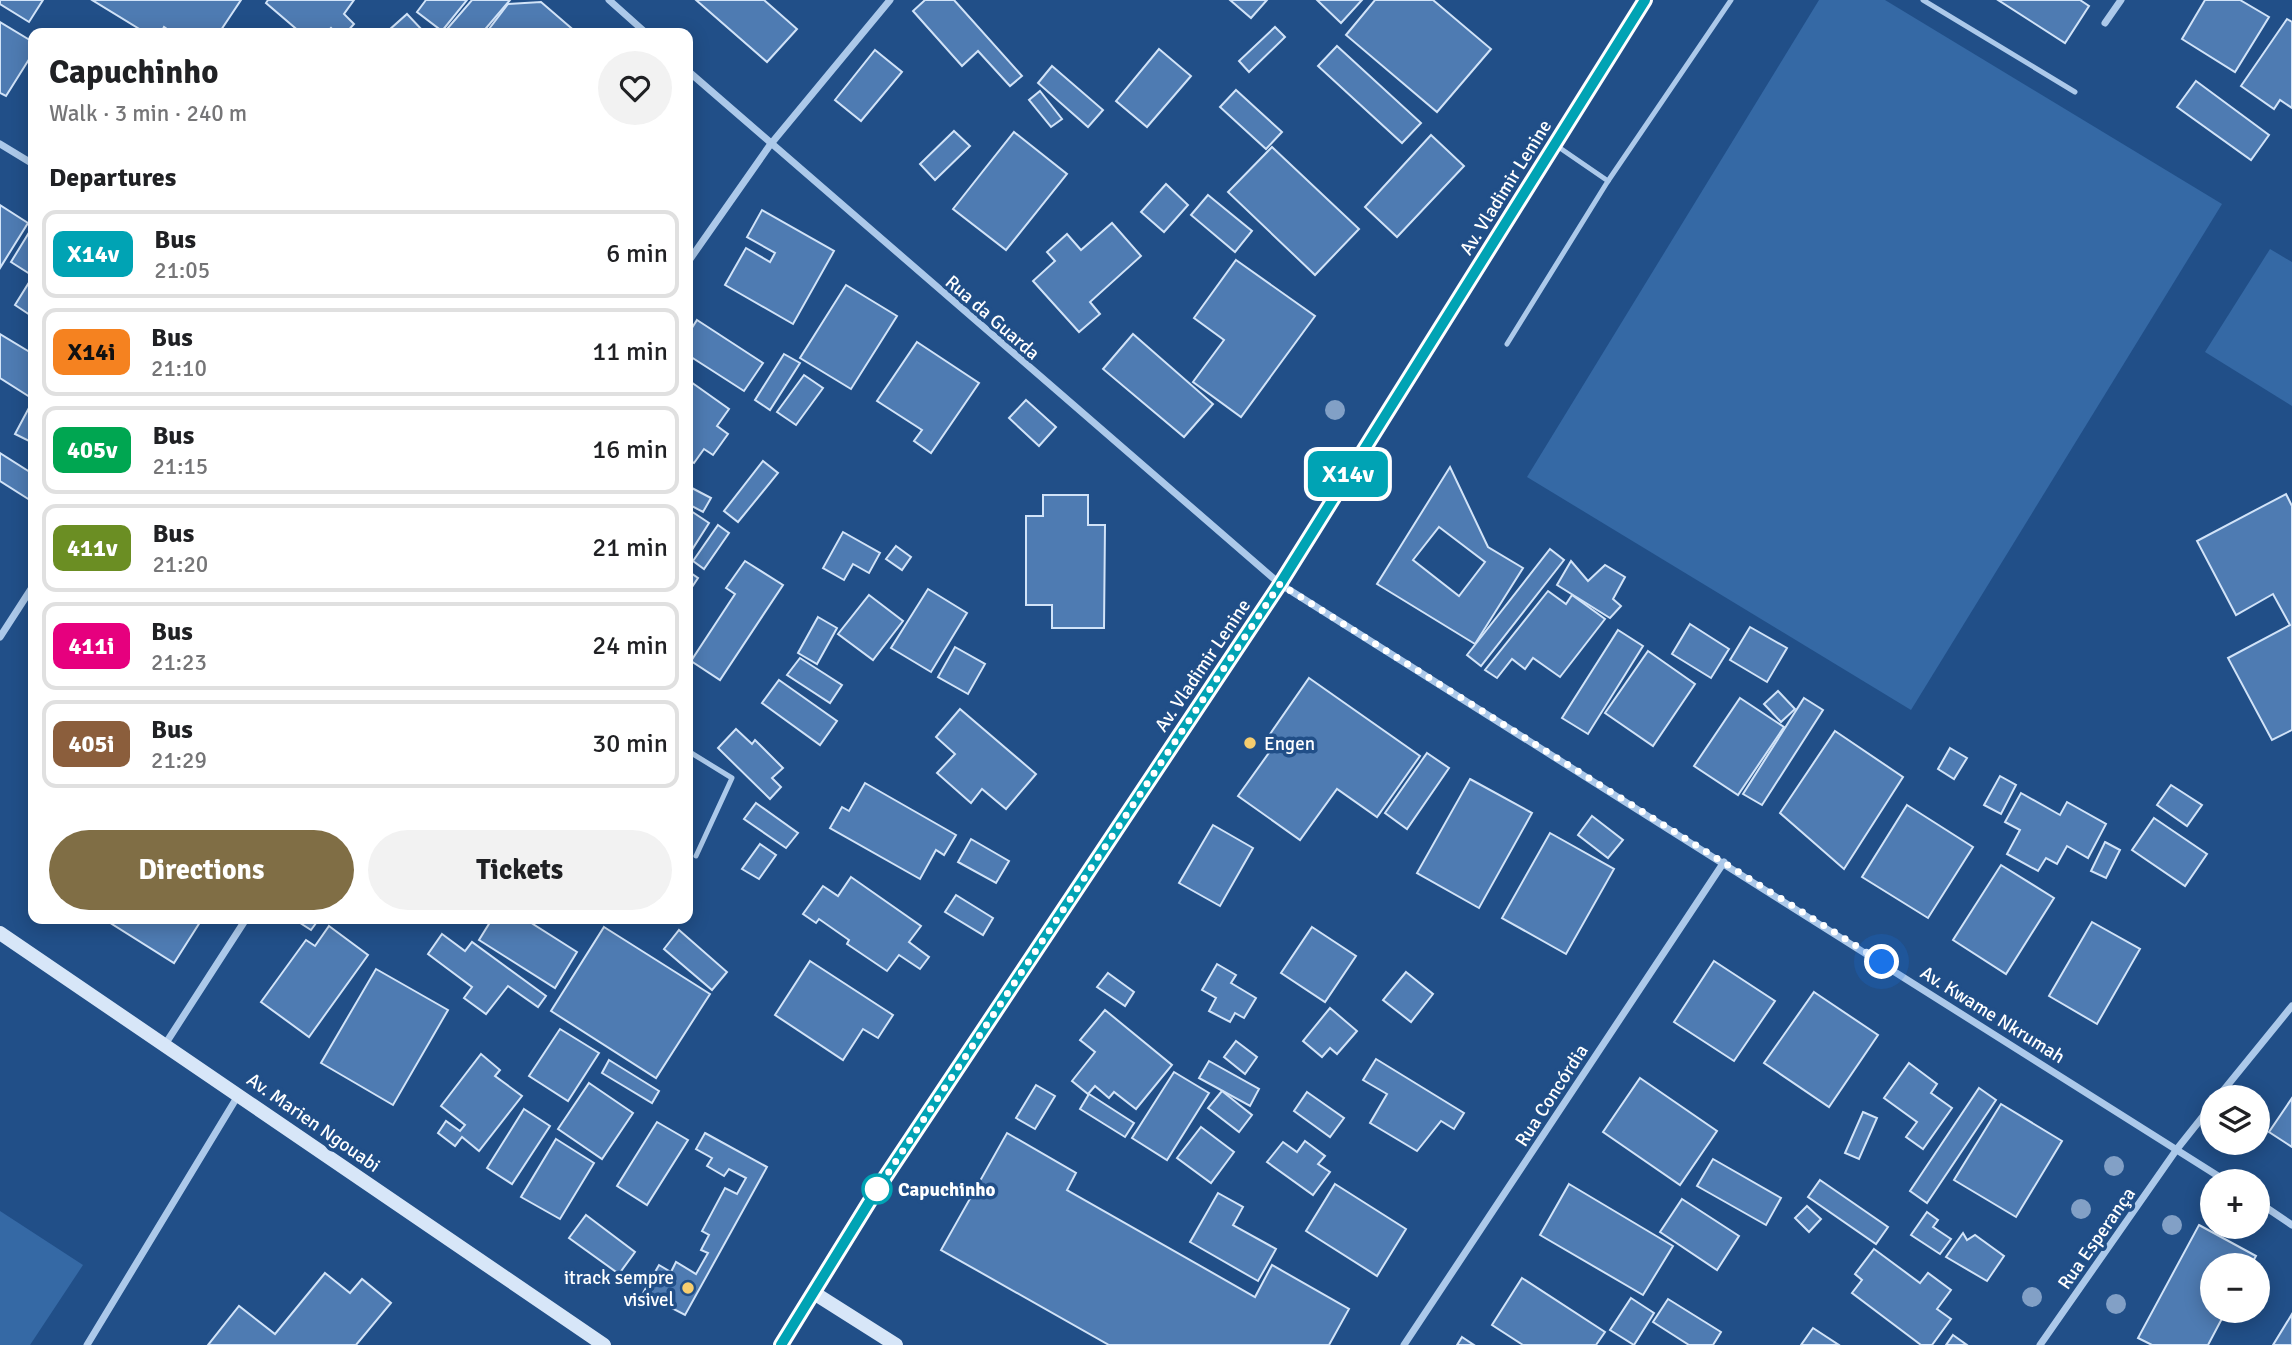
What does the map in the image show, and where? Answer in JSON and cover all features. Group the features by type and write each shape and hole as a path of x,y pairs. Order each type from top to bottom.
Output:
{"main road":[{"name":"Av. Vladimir Lenine","path":"781,1345 876,1191 1280,584 1645,0"},
{"name":"Av. Marien Ngouabi","path":"0,933 166,1043 604,1345"},
{"path":"814,1293 896,1345"}],"street":[{"path":"609,0 640,28"},
{"path":"693,255 770,145 890,0"},
{"path":"2105,23 2121,0"},
{"name":"Rua da Guarda","path":"693,76 770,145 1280,584"},
{"path":"0,144 28,161"},
{"name":"Av. Kwame Nkrumah","path":"1280,584 2208,1169"},
{"path":"0,637 28,594"},
{"name":"Rua Concórdia","path":"1404,1345 1724,862"},
{"path":"166,1043 243,924"},
{"path":"2228,1085 2292,1006"},
{"path":"87,1345 240,1094"},
{"name":"Rua Esperança","path":"2040,1345 2200,1120"},
{"path":"2270,1210 2292,1225"}],"lane":[{"path":"1507,344 1608,181 1731,0"},
{"path":"1923,0 2075,92"},
{"path":"1555,144 1608,181"},
{"path":"693,754 732,778 696,856"}],"shaded area":[{"path":"1819,0 1885,0 2222,204 1911,710 1527,477"},
{"path":"2270,249 2292,262 2292,406 2205,352"},
{"path":"0,1211 83,1265 30,1345 0,1345"}],"building":[{"path":"0,0 43,0 29,22 0,4"},
{"path":"92,0 241,0 222,28 138,28"},
{"path":"268,0 354,0 344,14 354,24 350,28 295,28 266,3"},
{"path":"426,0 467,0 444,28 438,28 417,12"},
{"path":"472,0 510,0 486,28 448,28"},
{"path":"696,0 764,0 797,29 767,62"},
{"path":"925,0 954,0 1022,76 1010,86 978,51 962,66 913,11"},
{"path":"1230,0 1267,0 1251,18"},
{"path":"1317,0 1362,0 1341,23"},
{"path":"1375,0 1433,0 1491,49 1437,112 1346,35"},
{"path":"1998,0 2080,0 2089,6 2065,43"},
{"path":"2205,0 2240,0 2269,17 2235,72 2182,39"},
{"path":"541,2 571,28 490,28 508,4"},
{"path":"407,14 420,28 391,28"},
{"path":"2287,19 2292,22 2292,108 2280,100 2274,109 2241,86"},
{"path":"0,22 28,39 28,61 6,96 0,93"},
{"path":"1275,27 1285,37 1249,72 1239,61"},
{"path":"1337,46 1421,123 1402,143 1318,66"},
{"path":"1159,49 1191,76 1147,127 1116,101"},
{"path":"875,50 902,72 861,121 835,100"},
{"path":"1052,66 1103,110 1088,127 1038,83"},
{"path":"2196,81 2269,135 2251,160 2177,107"},
{"path":"1236,90 1282,132 1266,149 1220,107"},
{"path":"1040,91 1062,119 1051,127 1029,100"},
{"path":"954,131 970,146 935,180 920,164"},
{"path":"1014,132 1067,174 1006,250 953,209"},
{"path":"1431,135 1464,166 1397,237 1365,207"},
{"path":"1272,147 1359,229 1315,275 1228,192"},
{"path":"1166,184 1188,205 1164,232 1141,212"},
{"path":"1208,195 1252,231 1235,252 1191,215"},
{"path":"0,205 28,223 0,268"},
{"path":"762,210 834,251 793,324 725,285 746,248 770,262 775,253 747,237"},
{"path":"1112,223 1141,256 1090,302 1100,314 1079,332 1033,281 1055,261 1047,252 1067,234 1081,250"},
{"path":"28,234 28,273 11,262"},
{"path":"1236,260 1315,316 1241,417 1193,382 1224,340 1194,318"},
{"path":"28,284 28,314 15,305"},
{"path":"846,285 897,316 851,389 800,358"},
{"path":"697,320 763,363 744,391 693,358 693,326"},
{"path":"0,334 28,351 28,396 0,378"},
{"path":"1133,334 1213,404 1184,437 1103,369"},
{"path":"917,342 979,383 931,453 914,441 922,430 877,401"},
{"path":"784,354 800,363 770,410 755,400"},
{"path":"804,375 823,388 796,425 777,412"},
{"path":"693,383 729,409 717,426 728,434 713,455 704,449 694,463"},
{"path":"1026,400 1056,427 1039,446 1009,418"},
{"path":"28,410 28,440 15,434"},
{"path":"0,453 28,471 28,499 0,481"},
{"path":"763,461 778,473 738,522 724,511"},
{"path":"1450,467 1488,547 1523,568 1475,644 1377,584","holes":["1439,527 1485,562 1459,596 1413,560"]},
{"path":"693,489 711,498 703,512 693,507"},
{"path":"2286,494 2292,506 2292,730 2272,740 2228,658 2290,625 2273,594 2236,615 2197,541"},
{"path":"1043,495 1088,495 1088,525 1105,525 1104,628 1052,628 1052,605 1026,605 1026,516 1043,516"},
{"path":"693,512 709,523 693,548"},
{"path":"718,525 729,533 704,569 693,561"},
{"path":"843,532 880,553 869,573 853,564 844,580 823,568"},
{"path":"896,546 911,557 902,570 886,559"},
{"path":"1550,549 1564,560 1481,666 1467,655"},
{"path":"745,561 783,585 720,680 693,662 693,658 735,594 726,588"},
{"path":"1571,561 1588,581 1605,565 1625,577 1613,599 1621,606 1610,618 1557,585"},
{"path":"928,589 967,613 931,672 891,648"},
{"path":"1548,591 1566,604 1572,595 1605,619 1560,677 1533,658 1525,669 1512,659 1497,678 1485,670"},
{"path":"869,595 903,621 873,660 838,634"},
{"path":"818,617 837,628 817,664 798,653"},
{"path":"1690,624 1729,649 1711,678 1672,654"},
{"path":"1750,627 1787,648 1767,682 1730,660"},
{"path":"1618,630 1643,646 1588,734 1562,718"},
{"path":"955,647 985,664 968,694 938,677"},
{"path":"1648,651 1695,684 1653,746 1605,713"},
{"path":"800,658 842,685 830,703 787,675"},
{"path":"1309,678 1420,756 1377,817 1337,789 1300,840 1238,796 1276,743 1268,737"},
{"path":"779,680 837,721 820,745 762,703"},
{"path":"1778,691 1795,709 1781,722 1764,704"},
{"path":"1740,698 1784,727 1738,795 1694,766"},
{"path":"1804,698 1823,710 1762,805 1743,794"},
{"path":"960,709 1036,774 1006,809 982,789 971,803 937,773 955,754 936,737"},
{"path":"736,729 752,744 755,740 783,768 772,778 781,787 770,799 718,748"},
{"path":"1835,731 1903,777 1844,869 1780,813"},
{"path":"1950,748 1967,758 1954,779 1938,769"},
{"path":"1427,753 1449,768 1407,829 1385,813"},
{"path":"2000,776 2016,785 2001,814 1984,805"},
{"path":"1470,779 1532,813 1479,908 1417,873"},
{"path":"865,783 956,835 944,855 936,850 920,879 830,828 842,807 849,811"},
{"path":"2171,785 2202,805 2187,826 2157,805"},
{"path":"2021,793 2060,815 2067,802 2106,824 2088,858 2067,846 2057,864 2046,858 2038,871 2007,854 2020,830 2005,822"},
{"path":"756,803 798,833 786,848 744,819"},
{"path":"1907,805 1973,847 1928,918 1862,877"},
{"path":"1592,816 1623,840 1608,858 1578,835"},
{"path":"2154,818 2207,854 2185,886 2132,850"},
{"path":"1213,825 1253,848 1220,906 1179,883"},
{"path":"1550,833 1614,869 1566,954 1502,918"},
{"path":"971,839 1009,861 996,883 958,862"},
{"path":"2105,842 2120,850 2106,878 2091,871"},
{"path":"760,844 776,855 759,879 742,869"},
{"path":"2001,865 2054,898 2006,974 1953,940"},
{"path":"851,877 921,926 909,942 929,957 920,969 899,955 887,971 847,944 849,940 819,919 816,923 803,914 823,886 838,896"},
{"path":"956,895 993,918 983,935 945,912"},
{"path":"2092,922 2140,949 2097,1024 2049,996"},
{"path":"112,924 199,924 174,963"},
{"path":"302,924 315,924 311,930"},
{"path":"489,924 533,924 577,952 555,988 479,940"},
{"path":"329,926 368,955 309,1037 261,1002 306,940 315,946"},
{"path":"604,927 710,994 656,1078 551,1011"},
{"path":"1312,927 1356,956 1325,1002 1281,973"},
{"path":"679,930 727,972 712,990 664,949"},
{"path":"442,934 465,951 472,942 546,996 538,1007 508,986 486,1014 464,998 472,987 428,954"},
{"path":"810,961 893,1015 878,1038 863,1029 843,1060 775,1015"},
{"path":"1714,961 1775,1001 1734,1061 1674,1022"},
{"path":"1217,964 1236,975 1231,983 1256,998 1244,1018 1235,1013 1230,1022 1209,1011 1216,998 1202,990"},
{"path":"376,969 448,1010 393,1105 321,1063"},
{"path":"1406,972 1433,994 1411,1022 1383,1000"},
{"path":"1108,973 1134,992 1125,1006 1097,987"},
{"path":"1814,992 1878,1035 1829,1107 1764,1063"},
{"path":"1330,1008 1357,1031 1337,1054 1330,1048 1322,1057 1303,1041"},
{"path":"1105,1010 1172,1065 1136,1109 1114,1092 1109,1098 1095,1086 1088,1094 1072,1081 1095,1052 1080,1040"},
{"path":"560,1029 599,1053 568,1101 529,1076"},
{"path":"1236,1041 1257,1057 1245,1074 1224,1057"},
{"path":"481,1054 500,1070 495,1076 522,1096 479,1151 462,1137 455,1146 438,1133 446,1121 460,1131 465,1125 441,1106"},
{"path":"1376,1059 1464,1113 1454,1129 1441,1121 1417,1151 1370,1123 1387,1094 1363,1080"},
{"path":"609,1060 659,1091 652,1103 602,1073"},
{"path":"1209,1061 1259,1089 1250,1106 1199,1078"},
{"path":"1909,1063 1937,1084 1931,1093 1952,1108 1923,1149 1906,1137 1917,1122 1884,1098"},
{"path":"1174,1072 1209,1093 1167,1160 1132,1138"},
{"path":"1640,1078 1717,1131 1680,1185 1603,1132"},
{"path":"589,1083 633,1113 602,1159 558,1129"},
{"path":"1036,1085 1055,1096 1035,1129 1016,1118"},
{"path":"1979,1088 1996,1100 1927,1203 1910,1191"},
{"path":"1222,1091 1252,1115 1239,1132 1208,1108"},
{"path":"1307,1092 1344,1118 1330,1137 1294,1111"},
{"path":"1089,1094 1134,1123 1125,1137 1080,1109"},
{"path":"2292,1098 2292,1147 2270,1131"},
{"path":"2001,1104 2062,1141 2016,1217 1954,1180"},
{"path":"524,1109 550,1126 512,1184 487,1168"},
{"path":"1863,1112 1877,1118 1859,1159 1845,1153"},
{"path":"657,1122 688,1140 647,1205 617,1186"},
{"path":"1201,1127 1234,1152 1211,1183 1177,1158"},
{"path":"705,1133 767,1167 685,1315 643,1293 659,1265 671,1272 676,1262 696,1274 708,1253 701,1250 709,1235 702,1231 725,1188 737,1194 746,1178 729,1169 724,1176 707,1166 712,1158 696,1149"},
{"path":"1007,1133 1076,1173 1067,1190 1255,1297 1272,1265 1349,1309 1329,1345 1109,1345 941,1250"},
{"path":"556,1139 594,1163 560,1219 521,1197"},
{"path":"1305,1141 1325,1156 1318,1164 1330,1172 1313,1195 1267,1162 1283,1142 1297,1152"},
{"path":"1713,1159 1781,1198 1766,1225 1697,1186"},
{"path":"1820,1180 1888,1227 1876,1244 1808,1197"},
{"path":"1335,1184 1406,1229 1377,1276 1306,1231"},
{"path":"1569,1184 1673,1246 1643,1295 1540,1235"},
{"path":"1218,1193 1243,1207 1233,1225 1276,1249 1258,1281 1190,1242"},
{"path":"1682,1199 1739,1236 1717,1270 1660,1232"},
{"path":"1807,1206 1821,1219 1809,1232 1795,1218"},
{"path":"1927,1212 1938,1220 1933,1227 1951,1239 1940,1254 1911,1235"},
{"path":"586,1215 635,1252 619,1274 569,1238"},
{"path":"2199,1225 2200,1239 2225,1239 2250,1253 2200,1253 2200,1323 2220,1323 2208,1345 2152,1345 2138,1338"},
{"path":"1963,1233 1967,1240 1975,1235 2004,1256 1987,1281 1946,1257"},
{"path":"1874,1249 1920,1283 1928,1273 1951,1290 1937,1309 1951,1319 1932,1345 1921,1345 1852,1293 1862,1280 1855,1274"},
{"path":"325,1273 350,1293 362,1279 391,1303 356,1345 208,1345 239,1306 275,1334"},
{"path":"1522,1278 1605,1332 1596,1345 1523,1345 1492,1325"},
{"path":"1631,1298 1654,1313 1634,1345 1610,1330"},
{"path":"1668,1299 1721,1332 1713,1345 1689,1345 1653,1322"},
{"path":"2292,1314 2292,1345 2273,1345"},
{"path":"1813,1328 1839,1345 1801,1345"},
{"path":"1953,1335 1967,1345 1946,1345"},
{"path":"1462,1337 1474,1345 1457,1345"}],"bus line":[{"name":"X14v","path":"781,1345 876,1191 1280,584 1645,0"}],"place":[{"name":"Engen","path":"1250,743"},
{"name":"Capuchinho","path":"877,1189"},
{"name":"itrack sempre visivel","path":"688,1288"}],"route":[{"path":"877,1189 876,1191 1280,584 1882,962"}]}
